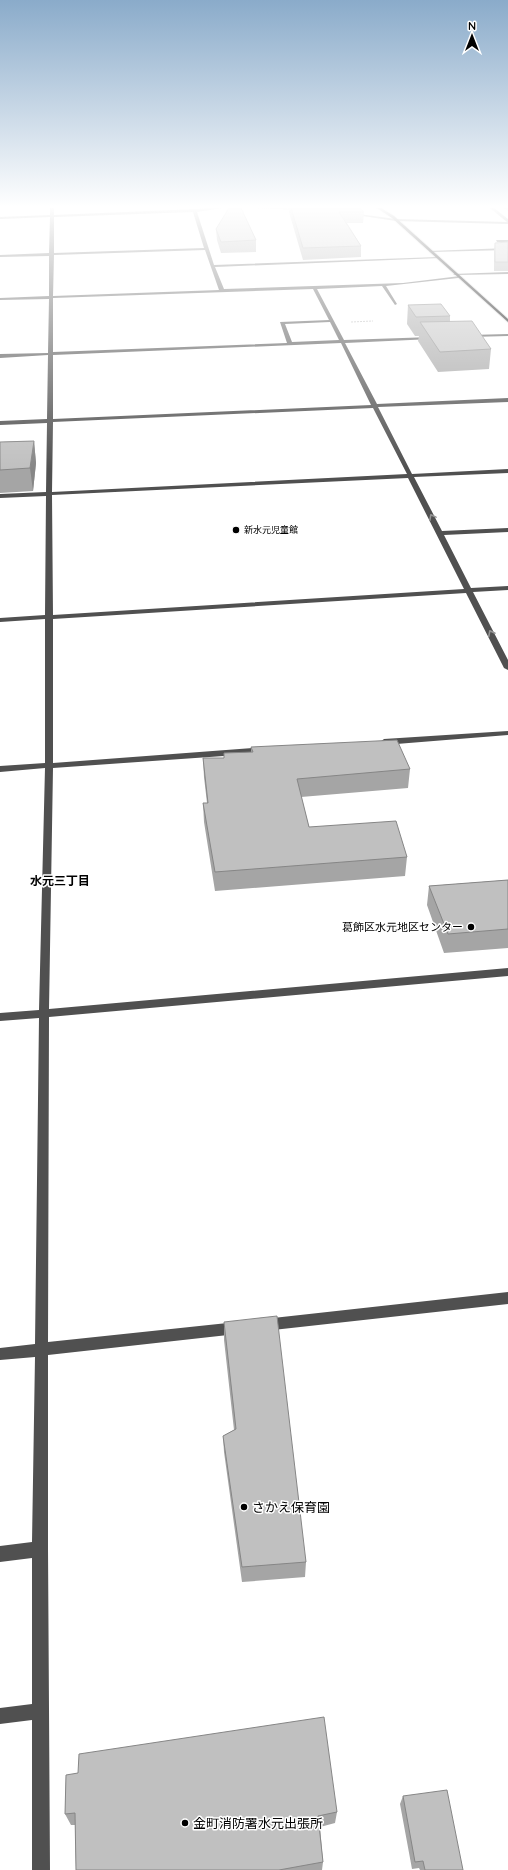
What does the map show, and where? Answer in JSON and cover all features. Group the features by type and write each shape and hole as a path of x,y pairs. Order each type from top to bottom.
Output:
{"main road":[{"path":"479,295 508,321"}],"street":[{"path":"0,299 118,295"},
{"path":"320,295 508,668"},
{"path":"389,295 395,304"},
{"path":"40,1870 40,1549 43,1349 44,1013 49,765 49,494 52,298"},
{"path":"290,344 282,323 332,321"},
{"path":"466,337 508,335"},
{"path":"0,356 435,338"},
{"path":"0,423 508,400"},
{"path":"0,496 508,471"},
{"path":"441,533 508,530"},
{"path":"0,620 470,592 508,588"},
{"path":"374,742 508,733"},
{"path":"0,769 271,750"},
{"path":"0,1017 508,972"},
{"path":"0,1354 508,1298"},
{"path":"0,1554 40,1549"},
{"path":"0,1716 41,1711"}],"path":[{"path":"347,322 373,321"}],"building":[{"path":"441,304 450,316 416,317 408,305"},
{"path":"472,321 491,349 440,352 420,322"},
{"path":"34,441 30,468 0,470 0,442"},
{"path":"397,740 410,769 297,779 309,827 396,821 407,857 215,872 203,803 208,803 203,758 224,758 224,753 253,752 251,747"},
{"path":"508,880 508,929 448,934 429,886"},
{"path":"277,1316 306,1562 242,1567 223,1436 236,1429 224,1322"},
{"path":"324,1717 337,1812 318,1816 323,1862 279,1870 76,1870 75,1813 65,1814 66,1775 78,1773 79,1754"},
{"path":"447,1790 463,1870 425,1870 423,1861 415,1862 403,1796"}],"place":[{"name":"新水元児童館","path":"236,530"},
{"name":"葛飾区水元地区センター","path":"471,927"},
{"name":"さかえ保育園","path":"244,1507"},
{"name":"金町消防署水元出張所","path":"185,1823"}],"district":[{"name":"水元三丁目","path":"60,881"}]}
